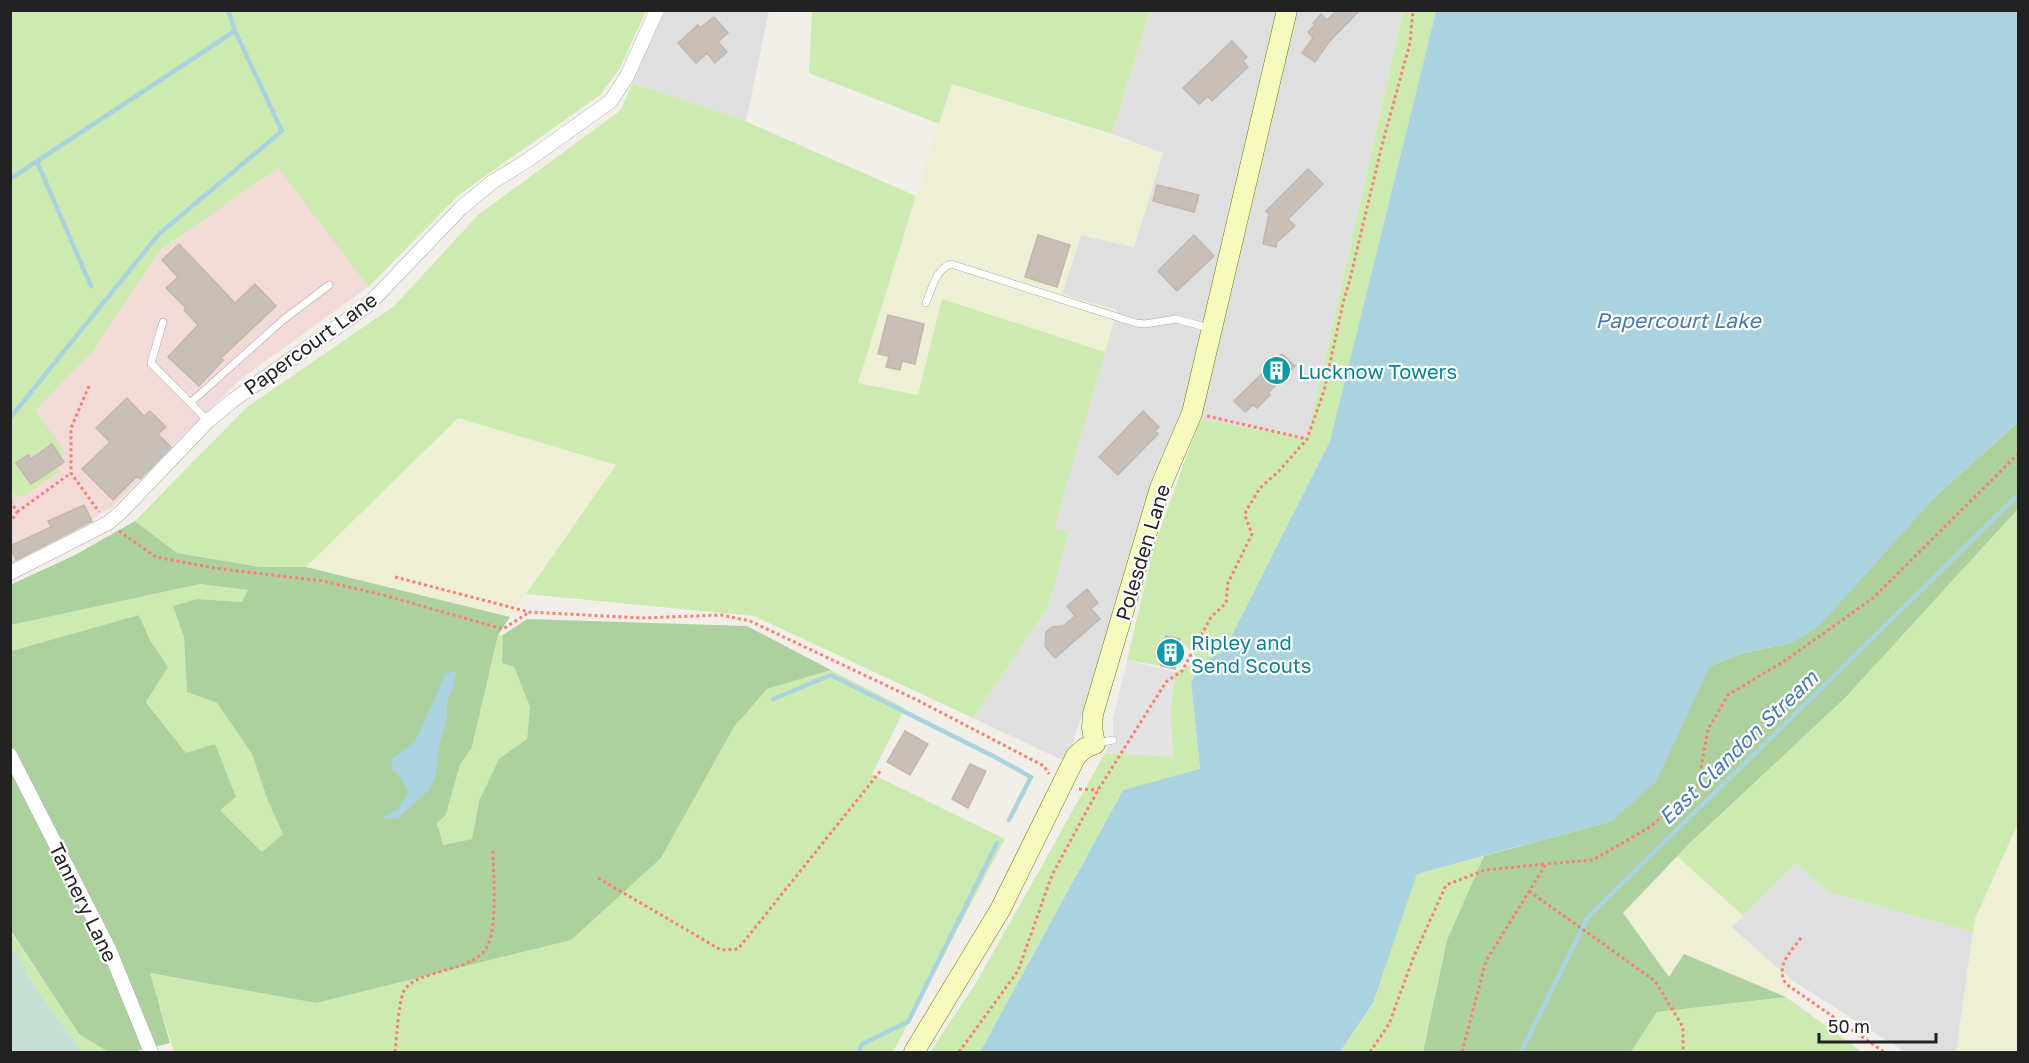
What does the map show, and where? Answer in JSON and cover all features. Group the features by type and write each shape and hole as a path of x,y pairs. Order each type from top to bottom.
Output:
{"street":[{"name":"Papercourt Lane","path":"10,573 108,523 208,421 232,401 368,305 461,208 491,183 528,160 611,101 627,76 657,10"},
{"name":"Polesden Lane","path":"914,1053 1000,910 1076,756 1085,748 1104,742 1092,728 1093,714 1160,488 1192,412 1287,10"},
{"name":"Tannery Lane","path":"10,755 109,949 151,1053"}],"lane":[{"path":"926,303 939,272 944,266 951,264 1136,323 1145,324 1176,319 1212,329"},
{"path":"190,403 284,320 329,285"},
{"path":"163,322 152,363 208,421"}],"path":[{"path":"959,1053 1018,971 1052,875 1098,790 1166,682 1182,670 1211,617 1226,603 1228,583 1251,534 1245,516 1246,511 1260,488 1279,471 1307,439 1324,391 1382,145 1410,43 1413,10"},
{"path":"89,386 71,428 71,473 108,523 156,557 214,568 323,580 503,629 530,612"},
{"path":"1192,412 1307,439"},
{"path":"1370,1053 1389,1024 1414,956 1446,885 1485,870 1593,860 1650,827 1698,785 1708,729 1728,695 1786,660 1873,598 2019,454"},
{"path":"10,523 17,512 71,473"},
{"path":"10,501 17,512"},
{"path":"395,577 530,612 642,618 721,615 750,621 917,700 1044,766 1060,788"},
{"path":"598,878 721,950 738,948 882,769"},
{"path":"395,1053 403,993 410,983 478,958 488,945 493,921 493,849"},
{"path":"1462,1053 1486,961 1546,864"},
{"path":"1529,891 1655,981 1683,1027 1683,1053"},
{"path":"1801,938 1782,965 1782,978 1786,984 1884,1053"}],"shaded area":[{"path":"665,11 769,11 746,121 632,83"},
{"path":"1150,11 1403,11 1307,439 1184,416 1066,762 973,718 1049,605 1069,533 1053,529 1117,310 1062,295 1081,235 1134,247 1163,153 1112,134"},
{"path":"278,167 368,287 242,378 113,507 11,564 10,488 15,496 60,471 63,451 36,410 93,351 159,251"},
{"path":"1127,660 1175,672 1170,711 1173,757 1105,753 1113,740 1113,719"},
{"path":"1796,863 1828,892 1973,932 1956,1052 1905,1052 1793,981 1731,927"}],"green space":[{"path":"812,10 1150,11 1112,134 952,84 939,124 809,73"},
{"path":"10,11 646,11 620,68 600,95 460,194 368,287 278,168 159,251 93,351 36,410 64,451 62,459 52,444 31,459 28,455 16,463 31,484 61,464 60,471 23,497 15,496 10,488"},
{"path":"1403,11 1436,11 1330,441 1224,652 1202,662 1191,682 1200,770 1123,790 980,1052 930,1052 976,983 1105,753 1173,756 1170,711 1175,672 1201,662 1180,639 1166,637 1161,666 1127,660 1154,546 1200,419 1307,439"},
{"path":"632,83 738,118 916,196 858,383 918,395 942,299 1105,352 1054,529 1069,532 1049,605 973,718 754,616 526,594 616,465 458,418 306,567 260,567 177,553 135,521 247,407 394,306 478,215 621,110"},
{"path":"952,84 1163,153 1134,247 1081,235 1062,294 1117,310 1105,352 943,300 918,397 857,383"},
{"path":"458,418 617,465 510,617 306,567"},
{"path":"2018,422 2018,509 1845,698 1687,846 1623,913 1669,977 1684,954 1786,997 1657,1012 1631,1052 1423,1052 1447,940 1484,856 1612,821 1710,666 1740,654 1793,642 1939,493"},
{"path":"2018,509 2018,823 1975,919 1973,932 1828,892 1796,863 1743,916 1677,856 1845,698"},
{"path":"135,521 177,553 260,567 306,567 510,617 498,635 472,747 460,765 446,815 437,823 443,845 472,839 479,801 499,759 527,739 530,707 514,667 502,663 503,635 527,619 747,626 831,670 767,689 734,727 661,858 571,940 316,1003 150,973 170,1043 132,1052 108,1052 79,1034 11,931 11,651 139,615 150,640 168,667 146,702 186,753 215,744 236,797 220,810 262,852 283,834 268,801 252,754 217,703 187,692 184,637 173,606 197,599 242,602 248,590 200,584 11,625 10,585 75,555"},
{"path":"200,584 249,590 242,602 197,599 173,606 184,637 187,692 217,703 252,754 268,801 283,834 262,852 220,810 186,753 146,701 168,667 150,640 139,615 11,651 11,625"},
{"path":"498,635 503,635 502,663 514,667 530,707 527,739 499,760 479,801 472,839 442,845 437,823 446,815 460,765 472,747"},
{"path":"831,670 905,708 872,774 1005,839 893,1052 174,1052 149,973 316,1003 661,858 734,727 767,689"},
{"path":"2018,817 2018,1052 1956,1052 1975,919"},
{"path":"1484,856 1447,940 1423,1052 1340,1052 1373,1003 1416,874"},
{"path":"1677,856 1743,916 1731,928 1793,981 1786,997 1685,954 1669,977 1622,913"},
{"path":"10,931 79,1034 108,1052 82,1052 29,978 11,943"},
{"path":"11,943 29,978 82,1052 11,1052"},
{"path":"1786,997 1862,1052 1631,1052 1657,1012"}],"water":[{"name":"Papercourt Lake","path":"1436,11 2018,11 2018,422 1939,493 1818,627 1793,642 1740,654 1710,666 1656,782 1612,821 1417,874 1373,1003 1340,1052 980,1052 1123,790 1200,769 1191,682 1202,662 1224,651 1330,441"},
{"path":"456,672 454,686 447,702 447,719 440,743 435,777 429,790 398,818 380,820 399,808 408,792 402,779 391,769 393,758 415,742 446,673"}],"building":[{"path":"1337,10 1360,10 1329,42 1315,62 1302,53 1313,38 1308,32 1321,14 1327,20"},
{"path":"714,17 728,33 718,42 727,52 715,63 707,53 696,63 678,43 698,25 700,28"},
{"path":"1232,41 1247,57 1243,61 1248,67 1212,101 1208,96 1199,104 1183,88"},
{"path":"1308,169 1323,184 1288,219 1295,226 1277,242 1276,247 1263,244 1269,214 1266,211"},
{"path":"1157,185 1199,195 1194,212 1153,201"},
{"path":"1038,235 1070,245 1057,287 1025,277"},
{"path":"1194,235 1214,256 1177,291 1158,271"},
{"path":"179,244 235,303 255,284 276,306 221,358 223,360 199,386 168,357 198,325 184,310 186,308 166,288 178,277 162,260"},
{"path":"888,315 924,324 915,364 902,361 900,370 886,367 889,356 878,354"},
{"path":"1282,354 1295,366 1268,393 1270,395 1257,408 1253,405 1245,412 1234,401"},
{"path":"127,398 144,416 150,411 166,427 158,434 171,447 140,479 137,476 113,500 82,469 110,442 96,428"},
{"path":"1143,411 1159,427 1155,431 1158,434 1118,475 1099,457"},
{"path":"52,444 64,462 31,484 16,463 28,455 31,459"},
{"path":"84,505 92,521 16,560 10,546 51,527 48,521"},
{"path":"1087,589 1098,603 1091,609 1100,619 1055,658 1045,646 1046,632 1052,627 1063,626 1075,616 1067,606"},
{"name":"Ripley and Send Scouts","path":"1166,636 1180,639 1175,669 1161,666"},
{"path":"905,731 928,744 910,775 887,762"},
{"path":"970,764 986,771 968,808 952,799"}],"waterway":[{"path":"10,418 159,234 282,131 235,31 228,10"},
{"path":"10,179 235,31"},
{"path":"37,162 91,286"},
{"name":"East Clandon Stream","path":"1521,1052 1588,917 2018,495"},
{"path":"773,699 831,675 995,757 1031,777 1009,820"},
{"path":"859,1052 862,1044 908,1022 997,843"}],"place":[{"name":"Lucknow Towers","path":"1277,371"},
{"name":"Ripley and Send Scouts","path":"1170,653"}]}
